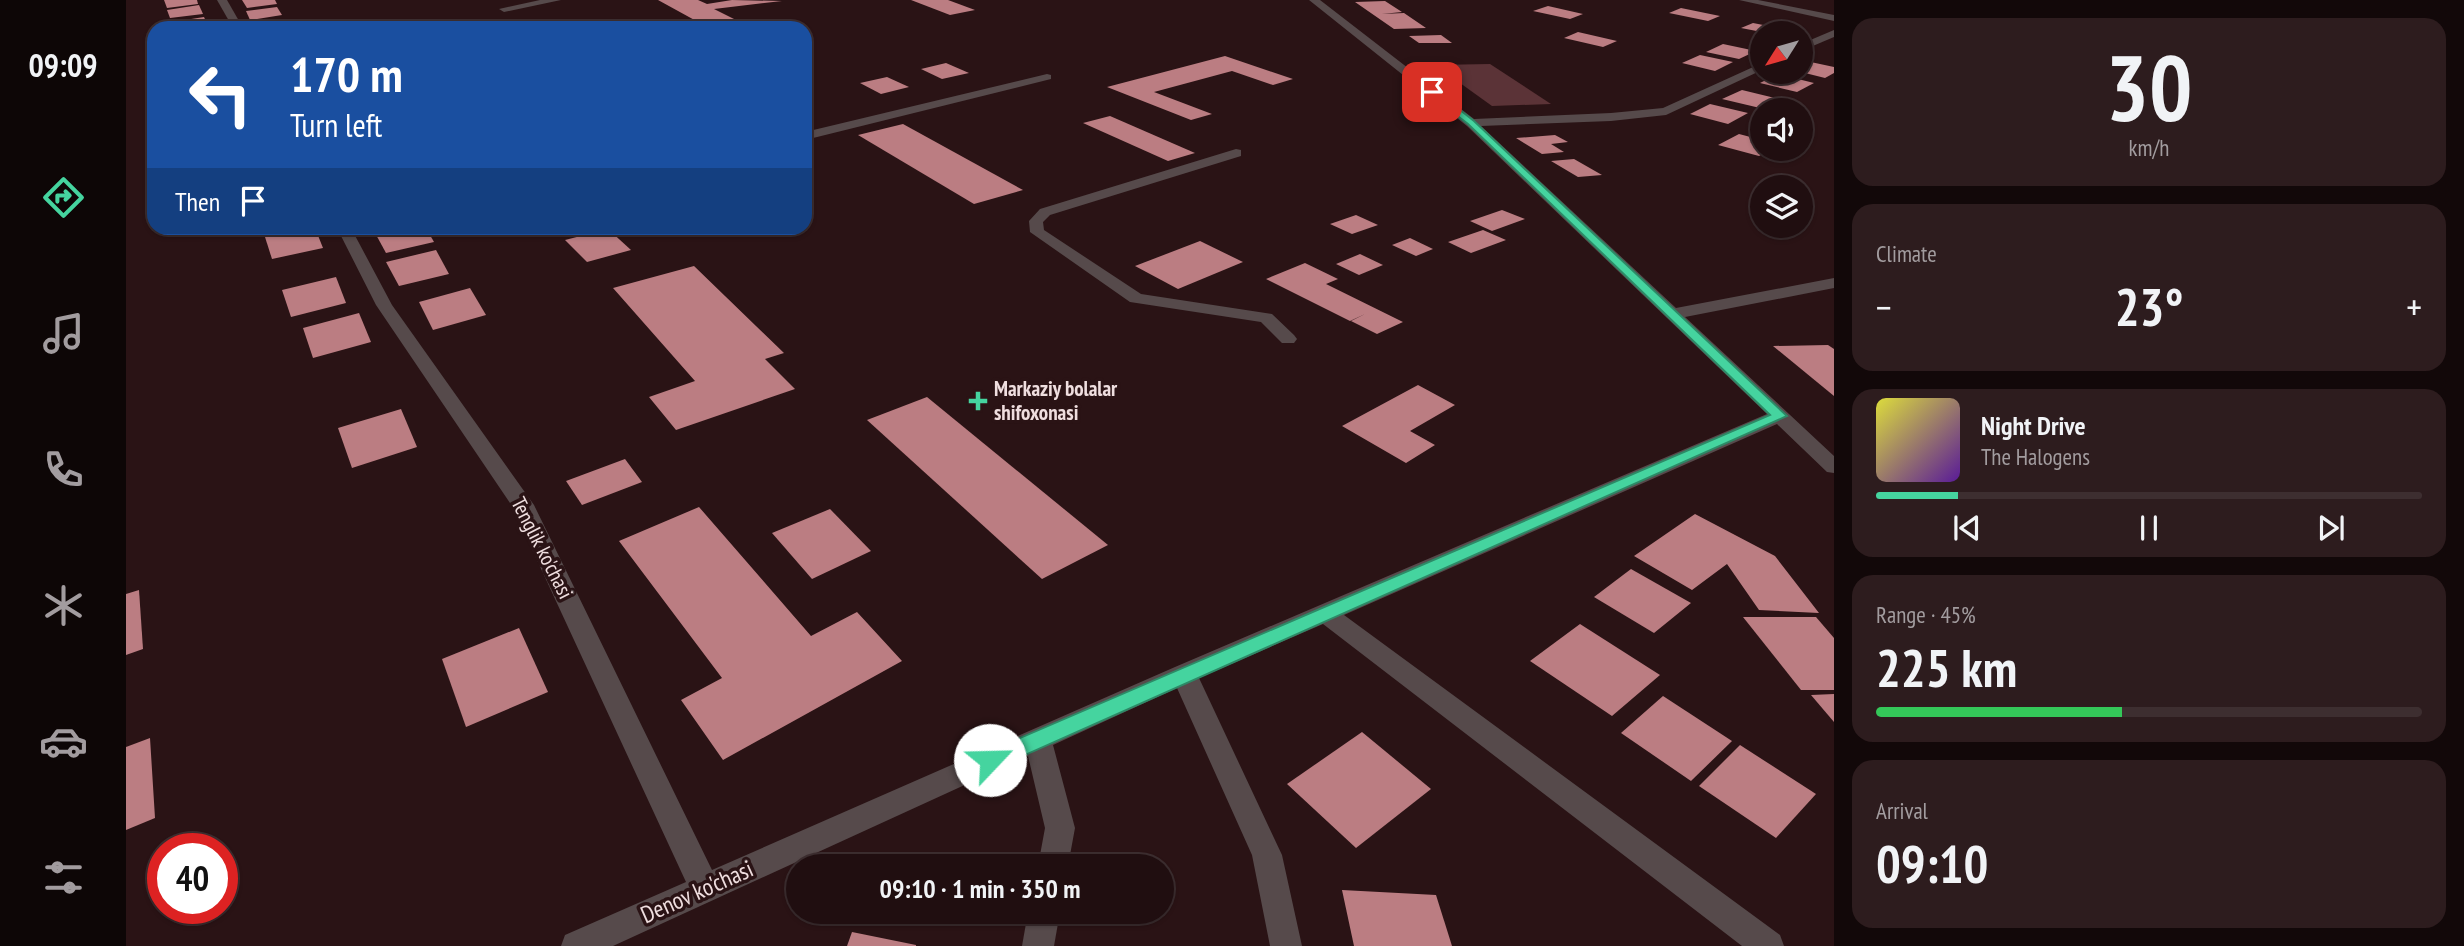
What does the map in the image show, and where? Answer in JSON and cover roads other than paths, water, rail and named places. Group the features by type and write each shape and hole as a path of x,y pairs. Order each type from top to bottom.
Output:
{"street":[{"path":"222,0 233,21"},
{"path":"504,9 556,0"},
{"path":"1314,0 1471,122 1834,467"},
{"path":"1744,0 1831,15"},
{"path":"1813,43 1834,33"},
{"path":"1471,122 1611,117 1666,111 1750,72"},
{"path":"812,134 1047,77"},
{"path":"1236,153 1045,212 1036,221 1037,232 1136,298 1266,318 1288,340"},
{"name":"Tenglik ko'chasi","path":"348,235 384,305 523,505 705,888"},
{"path":"1673,314 1834,283"},
{"name":"Denov ko'chasi","path":"577,946 1184,674 1780,416"},
{"path":"1325,612 1768,946"},
{"path":"1184,674 1268,855 1286,946"},
{"path":"1038,739 1060,828 1055,854"},
{"path":"1038,946 1042,924"}],"place":[{"name":"Markaziy bolalar shifoxonasi","path":"978,401"}]}
